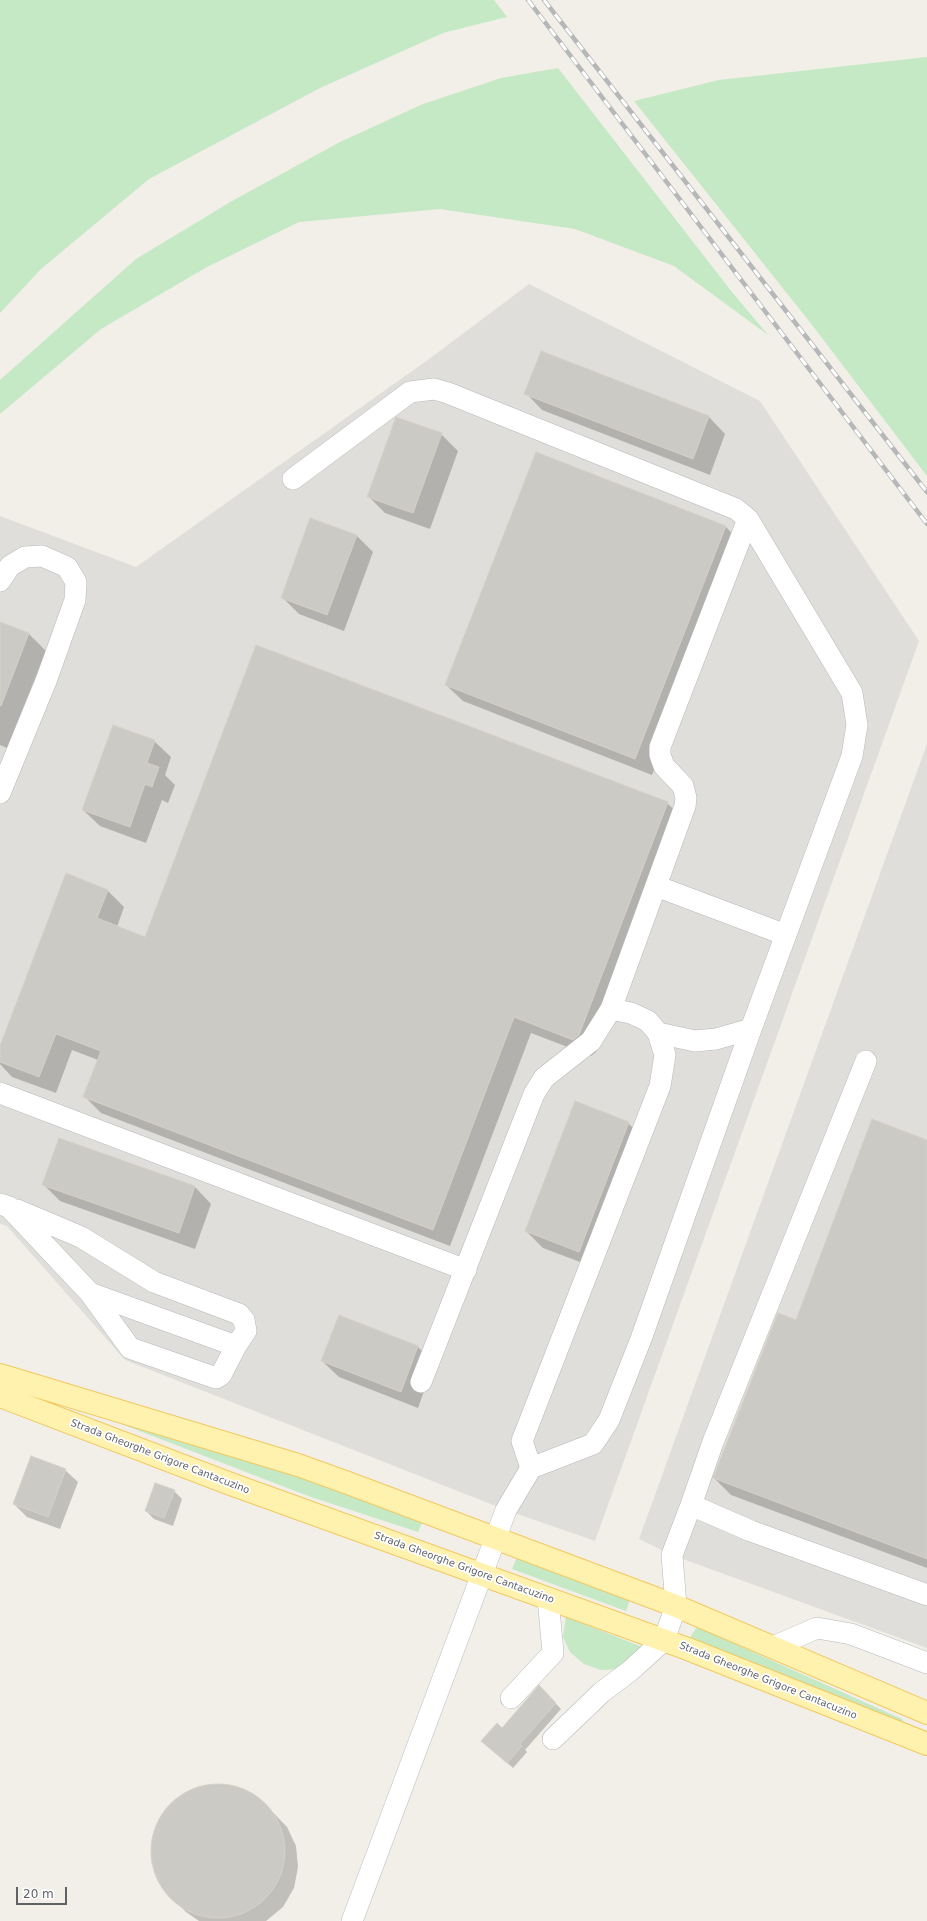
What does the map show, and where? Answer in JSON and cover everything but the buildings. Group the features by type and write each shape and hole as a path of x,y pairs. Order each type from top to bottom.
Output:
{"main road":[{"path":"0,1374 298,1465 676,1606 927,1713"},
{"name":"Strada Gheorghe Grigore Cantacuzino","path":"0,1396 228,1483 664,1640 927,1744"}],"lane":[{"path":"293,478 410,392 434,389 448,392 736,509 748,520 852,693 857,725 852,756 751,1030 641,1339 609,1420 593,1444 531,1468 506,1510 352,1921"},
{"path":"421,1382 534,1094 544,1078 591,1041 611,1009 685,806 686,798 683,786 664,766 660,755 660,747 748,520"},
{"path":"0,581 10,566 25,557 42,556 66,567 76,582 73,607 46,681 0,793"},
{"path":"656,886 786,935"},
{"path":"531,1468 522,1441 660,1086 665,1055 658,1033 648,1021 631,1013 611,1009"},
{"path":"658,1033 695,1041 716,1039 751,1030"},
{"path":"553,1739 602,1692 630,1671 664,1640 676,1606 672,1555 713,1442 866,1061"},
{"path":"0,1093 466,1270"},
{"path":"4,1205 81,1237 154,1282 239,1314 244,1320 246,1331 236,1346 222,1375 216,1378 128,1346 90,1293 4,1205"},
{"path":"90,1293 236,1346"},
{"path":"691,1505 751,1531 927,1595"},
{"path":"511,1698 553,1653 548,1598"},
{"path":"773,1647 817,1628 851,1634 927,1663"}],"shaded area":[{"path":"529,284 760,401 919,641 595,1541 506,1510 125,1360 7,1226 0,1224 0,516 136,567 429,359"},
{"path":"927,744 927,1648 672,1555 639,1539"}],"green space":[{"path":"0,0 494,0 507,17 443,33 320,88 149,179 41,269 0,313"},
{"path":"927,57 927,476 809,321 634,101 719,80"},
{"path":"558,68 732,292 768,335 674,266 575,229 440,209 299,222 207,267 101,329 0,414 0,380 136,259 232,201 340,142 423,104 501,78"},
{"path":"98,1415 320,1482 422,1523 418,1532 311,1497"},
{"path":"518,1555 631,1597 626,1611 512,1569"},
{"path":"566,1617 645,1648 621,1669 601,1670 584,1664 570,1652 563,1637"},
{"path":"697,1627 902,1719 904,1723 689,1639"}],"railway":[{"path":"528,0 927,524"},
{"path":"544,0 927,492"}]}
